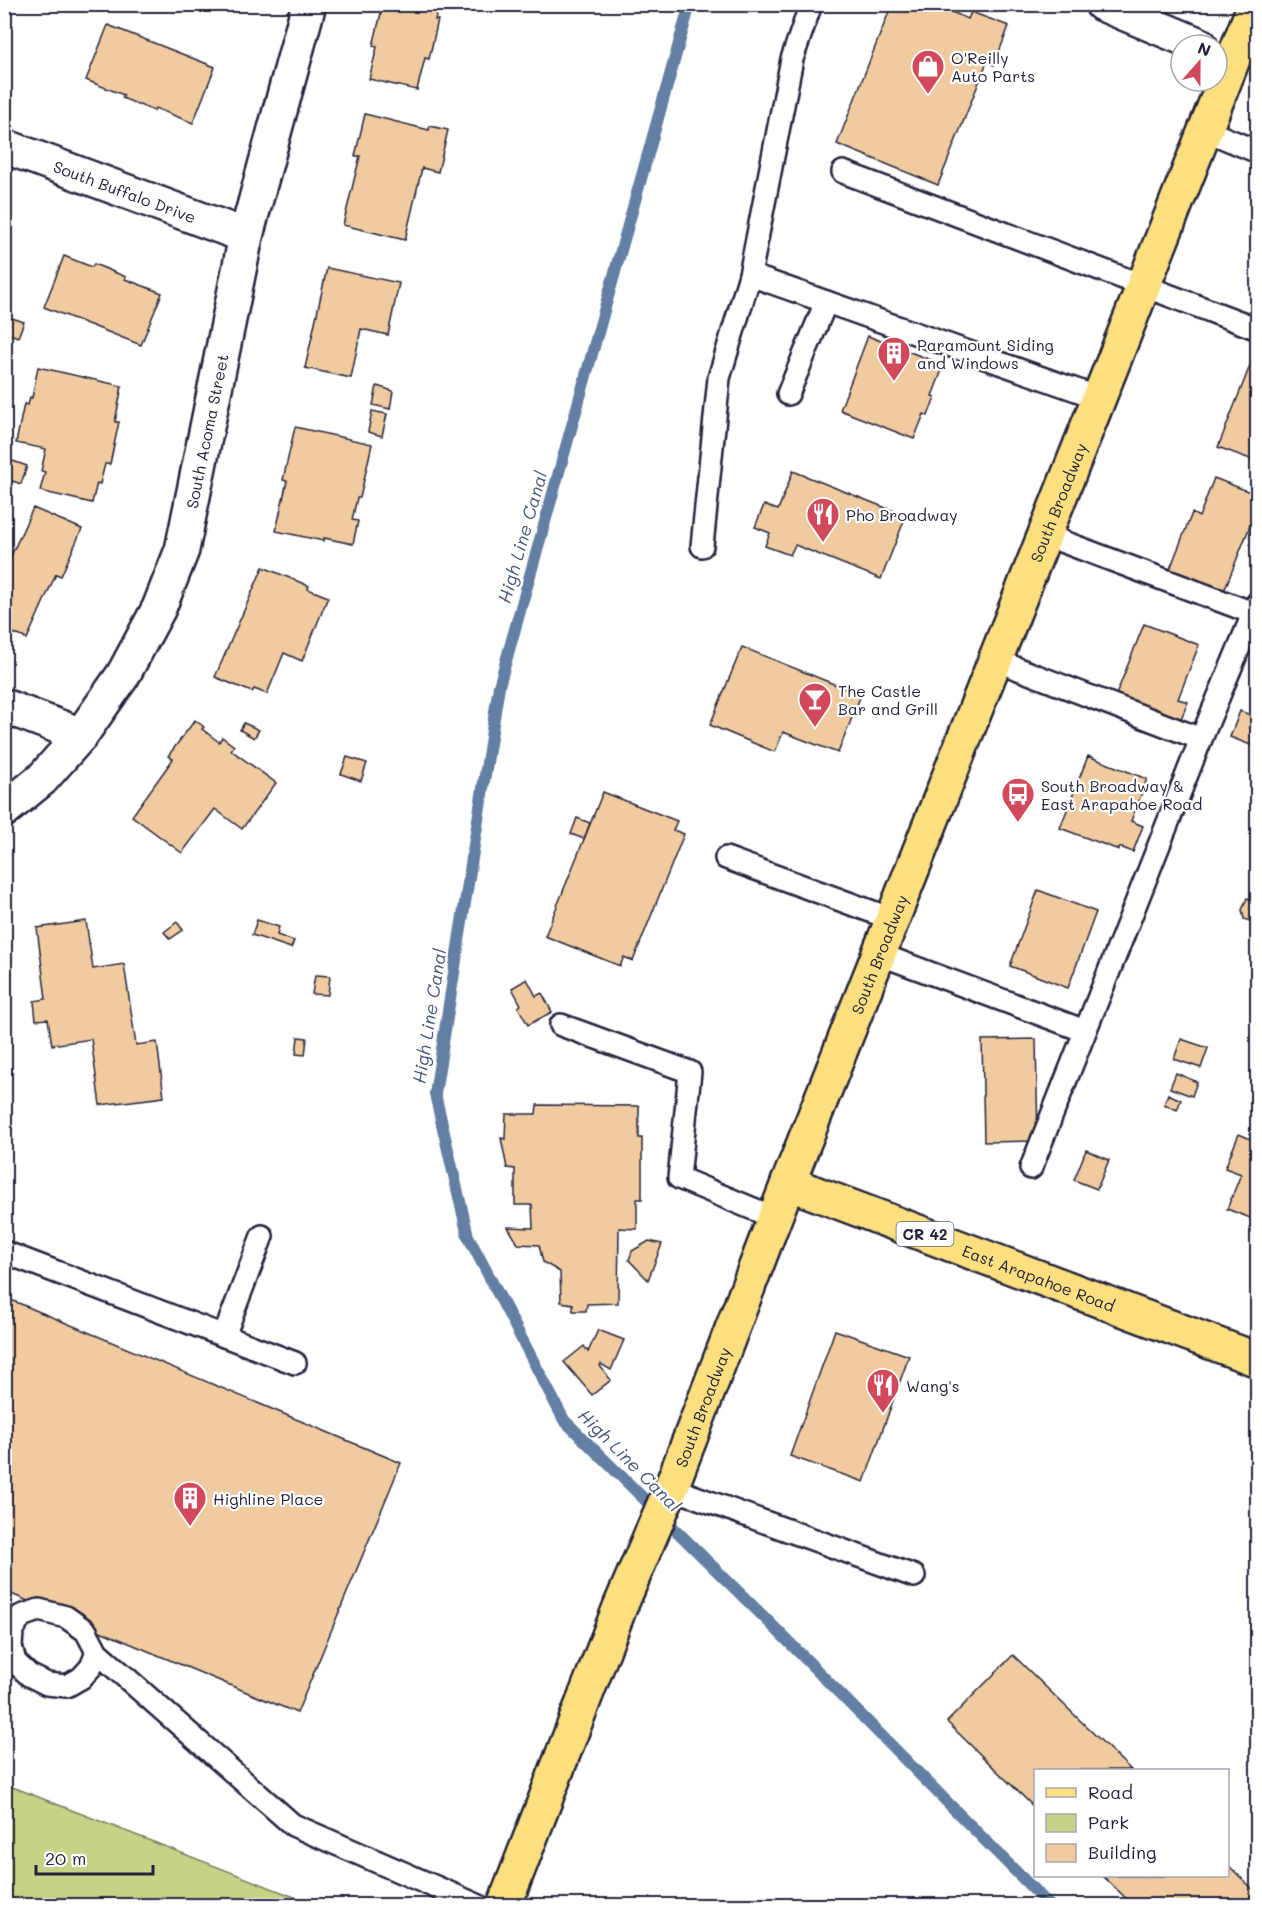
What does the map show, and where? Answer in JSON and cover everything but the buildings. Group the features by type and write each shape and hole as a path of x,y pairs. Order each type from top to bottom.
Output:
{"main road":[{"name":"South Broadway","path":"1229,50 1254,14"},
{"name":"South Broadway","path":"504,1905 620,1607 671,1488 788,1183 1144,286 1205,130 1215,93"},
{"name":"East Arapahoe Road","path":"788,1183 1257,1360"}],"street":[{"name":"South Acoma Street","path":"4,810 42,780 81,735 123,675 159,608 182,550 246,236 309,4"},
{"path":"1102,4 1171,33"},
{"name":"South Buffalo Drive","path":"4,146 246,236"},
{"path":"4,706 81,735"}],"lane":[{"path":"702,546 719,378 750,275 792,59 811,4"},
{"path":"1205,130 1257,152"},
{"path":"843,172 1257,329"},
{"path":"750,275 1099,398"},
{"path":"788,394 826,302"},
{"path":"1031,1168 1255,608 1045,535"},
{"path":"995,660 1201,739"},
{"path":"726,858 892,919"},
{"path":"879,954 1085,1032"},
{"path":"561,1025 690,1071 680,1178 775,1218"},
{"path":"224,1336 261,1236"},
{"path":"4,1252 295,1363"},
{"path":"671,1488 914,1575"},
{"path":"97,1653 91,1667 81,1678 67,1686 47,1684 29,1675 15,1662 8,1630 21,1617 39,1610 66,1617 86,1631 97,1653 293,1825 479,1905"}],"green space":[{"path":"5,1784 315,1905 5,1905"}],"waterway":[{"name":"High Line Canal","path":"690,4 499,686 435,1094 468,1236 564,1420 771,1624 1050,1906"}],"place":[{"name":"O'Reilly Auto Parts","path":"928,95"},
{"name":"Paramount Siding and Windows","path":"894,382"},
{"name":"Pho Broadway","path":"823,543"},
{"name":"The Castle Bar and Grill","path":"815,728"},
{"name":"South Broadway & East Arapahoe Road","path":"1018,823"},
{"name":"Wang's","path":"883,1414"},
{"name":"Highline Place","path":"190,1527"}]}
